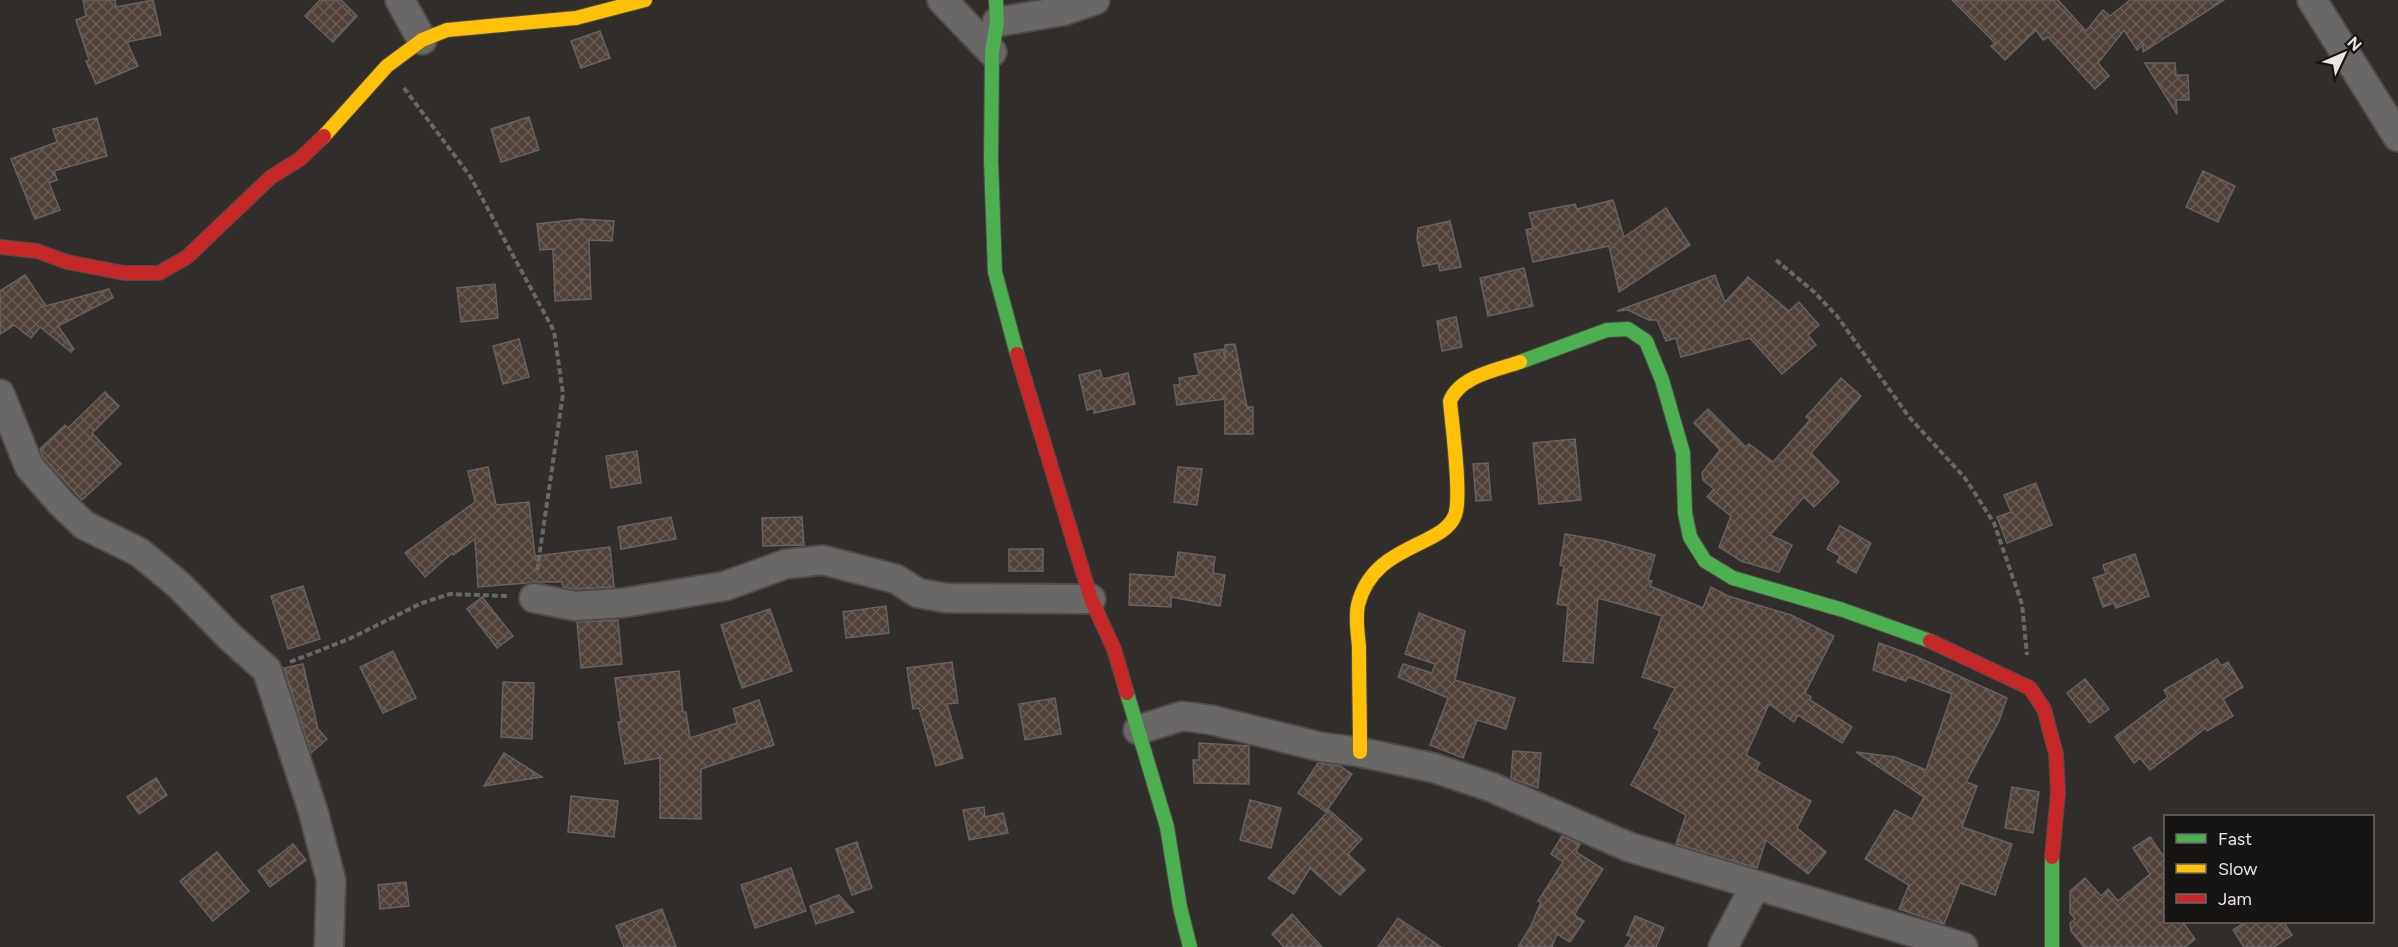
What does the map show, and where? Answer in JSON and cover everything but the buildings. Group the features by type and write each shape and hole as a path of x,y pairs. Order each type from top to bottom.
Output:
{"street":[{"path":"400,0 422,40"},
{"path":"0,247 38,251 67,262 124,273 159,273 187,257 271,177 300,159 333,128 350,105 387,66 422,40 447,30 576,18 645,0"},
{"path":"942,0 992,51"},
{"path":"1095,0 1063,10 996,11 992,51 991,161 995,272 1024,384 1091,599 1114,649 1167,827 1180,907 1190,947"},
{"path":"2312,0 2398,137"},
{"path":"1360,752 1358,606 1370,579 1382,565 1397,553 1443,531 1455,516 1457,498 1450,401 1454,391 1468,381 1607,330 1628,329 1646,341 1662,380 1683,453 1685,513 1690,537 1705,561 1733,578 1843,610 1927,640 2030,688 2044,709 2056,754 2058,793 2051,872 2052,947"},
{"path":"0,394 29,466 61,503 84,525 139,552 179,585 229,636 267,670 313,811 331,880 329,947"},
{"path":"534,598 576,606 622,603 725,586 786,564 823,560 896,579 918,593 946,598 1091,599"},
{"path":"1138,730 1182,716 1212,720 1321,747 1360,752 1434,768 1491,788 1629,847 1963,947"},
{"path":"1723,947 1755,886"}],"path":[{"path":"267,670 349,639 422,603 450,594 534,598 563,394 554,331 470,176 387,66"},
{"path":"1776,260 1813,291 1837,316 1909,417 1965,478 1994,523 2022,604 2030,688"}],"traffic: fast":[{"path":"996,0 997,22 992,52 991,161 995,272 1017,354"},
{"path":"1520,362 1607,330 1628,329 1646,341 1662,380 1683,453 1685,513 1690,537 1705,561 1733,578 1843,610 1930,641"},
{"path":"1127,693 1167,827 1180,907 1190,947"},
{"path":"2052,857 2052,947"}],"traffic: slow":[{"path":"324,136 387,66 422,40 447,30 576,18 645,0"},
{"path":"1360,752 1357,615 1358,605 1366,585 1378,569 1392,558 1437,534 1448,526 1455,515 1457,477 1450,401 1455,392 1462,385 1480,375 1520,362"}],"traffic: jam":[{"path":"0,247 37,251 67,262 124,273 159,273 187,257 271,177 300,159 324,136"},
{"path":"1017,354 1091,599 1114,649 1127,693"},
{"path":"1930,641 2030,688 2044,709 2056,754 2058,793 2052,857"}]}
